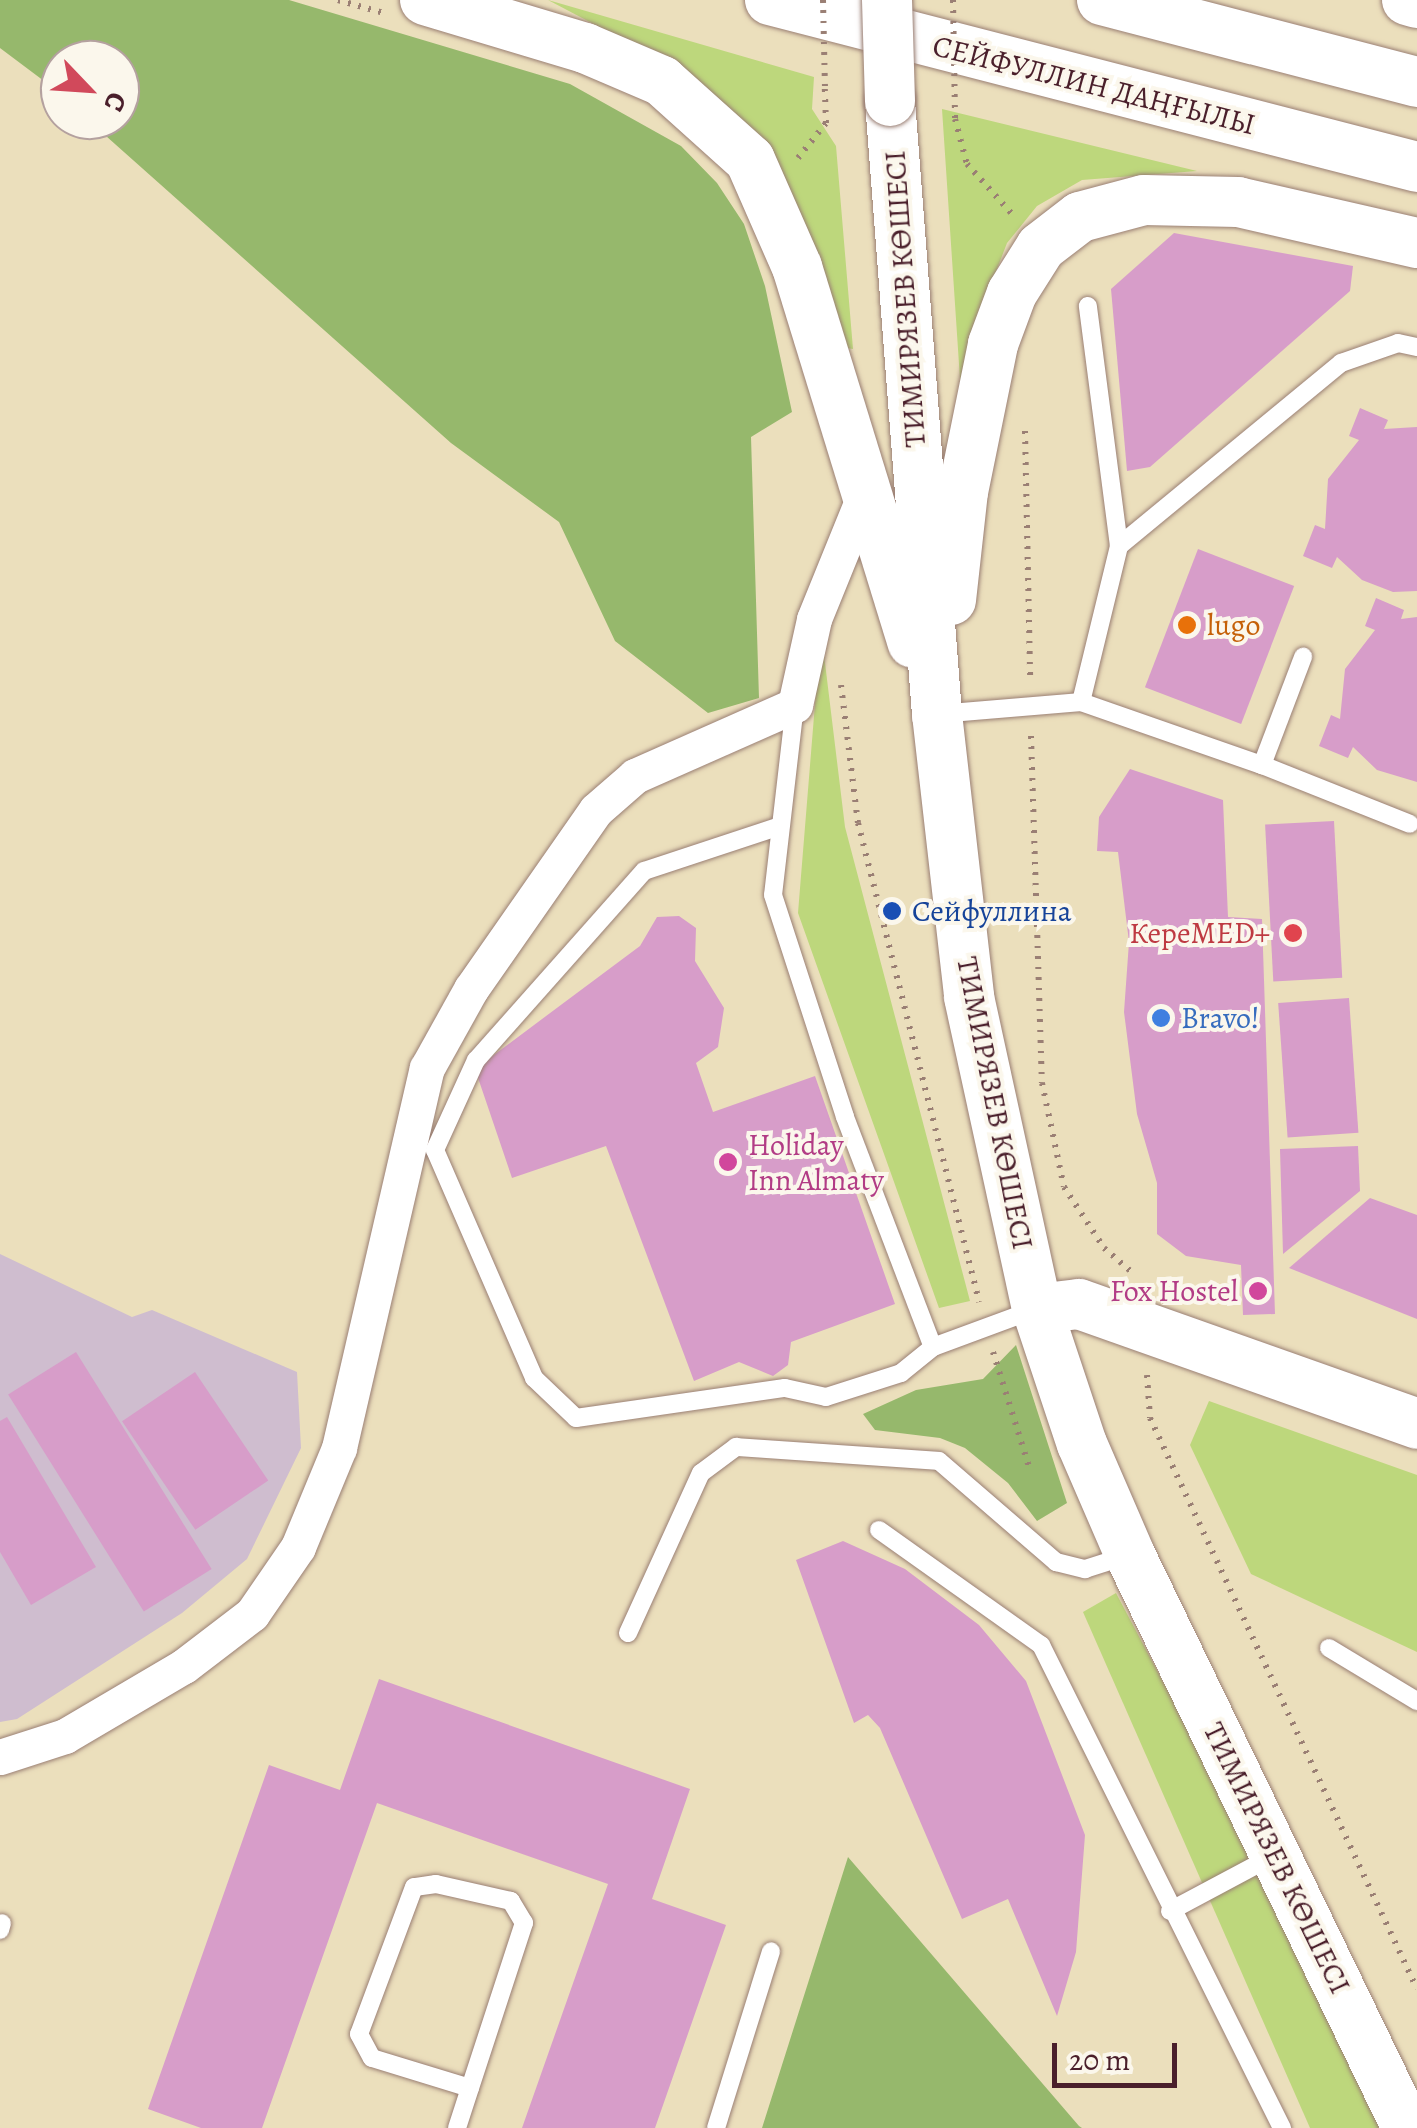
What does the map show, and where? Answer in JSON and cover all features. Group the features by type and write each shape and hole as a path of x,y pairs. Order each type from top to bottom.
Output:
{"main road":[{"name":"СЕЙФУЛЛИН ДАҢҒЫЛЫ","path":"770,0 1417,167"},
{"name":"ТИМИРЯЗЕВ КӨШЕСІ","path":"887,0 890,101 937,714 969,998 1037,1308 1082,1444 1130,1555 1407,2128"},
{"path":"1102,0 1417,82"},
{"path":"1407,0 1417,3"},
{"path":"410,8 585,48 662,82 750,160 798,267 864,496 937,714"},
{"path":"937,714 963,492 994,344 1012,293 1041,248 1080,216 1144,200 1238,202 1417,243"},
{"path":"1037,1308 1079,1304 1417,1424"}],"street":[{"path":"0,1757 65,1736 184,1666 252,1614 298,1547 338,1448 427,1068 472,989 609,799 635,776 795,705 814,619 864,496"}],"lane":[{"path":"1081,702 1119,546 1088,306"},
{"path":"1119,546 1341,363 1398,343 1417,347"},
{"path":"1262,764 1304,657"},
{"path":"937,714 1081,702 1262,764 1410,824"},
{"path":"795,705 773,895 844,1116 933,1347"},
{"path":"780,826 644,871 476,1060 435,1150 534,1378 576,1418 784,1388 826,1397 901,1372 933,1347 1037,1308"},
{"path":"628,1633 701,1473 736,1446 938,1461 1056,1562 1085,1570 1130,1555"},
{"path":"879,1530 1042,1645 1170,1911 1282,2128"},
{"path":"1328,1648 1417,1701"},
{"path":"1170,1911 1277,1854"},
{"path":"456,2128 470,2088 524,1922 511,1901 436,1884 414,1887 359,2034 372,2058 470,2088"},
{"path":"716,2128 771,1951"}],"path":[{"path":"338,0 410,8"},
{"path":"795,162 826,123 823,0"},
{"path":"953,0 955,119 967,164 1023,226"},
{"path":"1025,424 1042,1082 1064,1188 1104,1248 1140,1279"},
{"path":"840,676 858,823 986,1328 1030,1470"},
{"path":"1146,1366 1150,1418 1417,1990"}],"shaded area":[{"path":"0,1254 132,1317 152,1310 297,1372 301,1448 247,1559 182,1613 17,1719 0,1722"}],"green space":[{"path":"0,0 289,0 570,84 681,146 717,183 744,224 765,286 792,412 751,437 759,698 708,713 615,641 559,522 451,443 110,140 140,140 140,40 40,40 40,78 0,48"},
{"path":"548,0 814,77 812,109 836,146 853,349 834,346 813,244 769,147 679,69"},
{"path":"942,109 1197,171 1082,180 1037,206 1007,243 978,318 961,394"},
{"path":"821,630 845,827 970,1301 939,1308 798,913"},
{"path":"1016,1345 1067,1503 1037,1521 1008,1483 965,1448 940,1438 875,1430 863,1414 916,1390 983,1379"},
{"path":"1209,1401 1417,1475 1417,1652 1251,1574 1190,1445"},
{"path":"1116,1593 1259,1863 1381,2128 1310,2128 1083,1612"},
{"path":"848,1857 1079,2126 1082,2128 762,2128"}],"building":[{"path":"1174,233 1353,266 1350,291 1150,467 1127,471 1111,289"},
{"path":"1360,408 1388,420 1384,429 1417,427 1417,591 1393,592 1362,580 1337,557 1332,568 1303,556 1315,525 1325,529 1328,479 1359,440 1349,436"},
{"path":"1198,549 1294,586 1241,724 1145,687"},
{"path":"1376,598 1404,610 1401,619 1417,617 1417,782 1377,770 1353,747 1348,758 1319,746 1331,715 1340,719 1345,669 1375,630 1365,626"},
{"path":"1130,769 1223,800 1228,917 1262,919 1275,1314 1243,1315 1241,1265 1186,1256 1157,1234 1157,1183 1137,1114 1124,1012 1129,942 1118,852 1097,851 1099,817"},
{"path":"1334,821 1342,978 1273,981 1265,825"},
{"name":"Holiday Inn Almaty","path":"679,916 696,928 695,961 724,1008 718,1047 696,1063 713,1112 815,1076 895,1304 791,1342 788,1365 773,1376 739,1362 694,1381 606,1146 512,1178 475,1069 640,946 657,917"},
{"path":"1349,998 1358,1133 1288,1138 1278,1003"},
{"path":"1358,1146 1360,1191 1283,1254 1280,1149"},
{"path":"1370,1198 1417,1215 1417,1319 1289,1268"},
{"path":"76,1352 212,1569 144,1611 8,1394"},
{"path":"195,1372 268,1481 195,1530 122,1421"},
{"path":"7,1417 96,1567 31,1605 0,1552 0,1421"},
{"path":"843,1541 905,1569 979,1625 1026,1681 1085,1835 1076,1952 1057,2016 1008,1899 962,1919 880,1728 868,1715 854,1723 796,1560"},
{"path":"379,1679 690,1789 652,1899 726,1925 655,2128 522,2128 608,1884 377,1803 262,2128 201,2128 148,2109 269,1765 340,1790"}],"place":[{"name":"lugo","path":"1187,625"},
{"name":"Сейфуллина","path":"892,911"},
{"name":"КереMED+","path":"1293,933"},
{"name":"Bravo!","path":"1161,1018"},
{"name":"Holiday Inn Almaty","path":"728,1162"},
{"name":"Fox Hostel","path":"1258,1291"}]}
